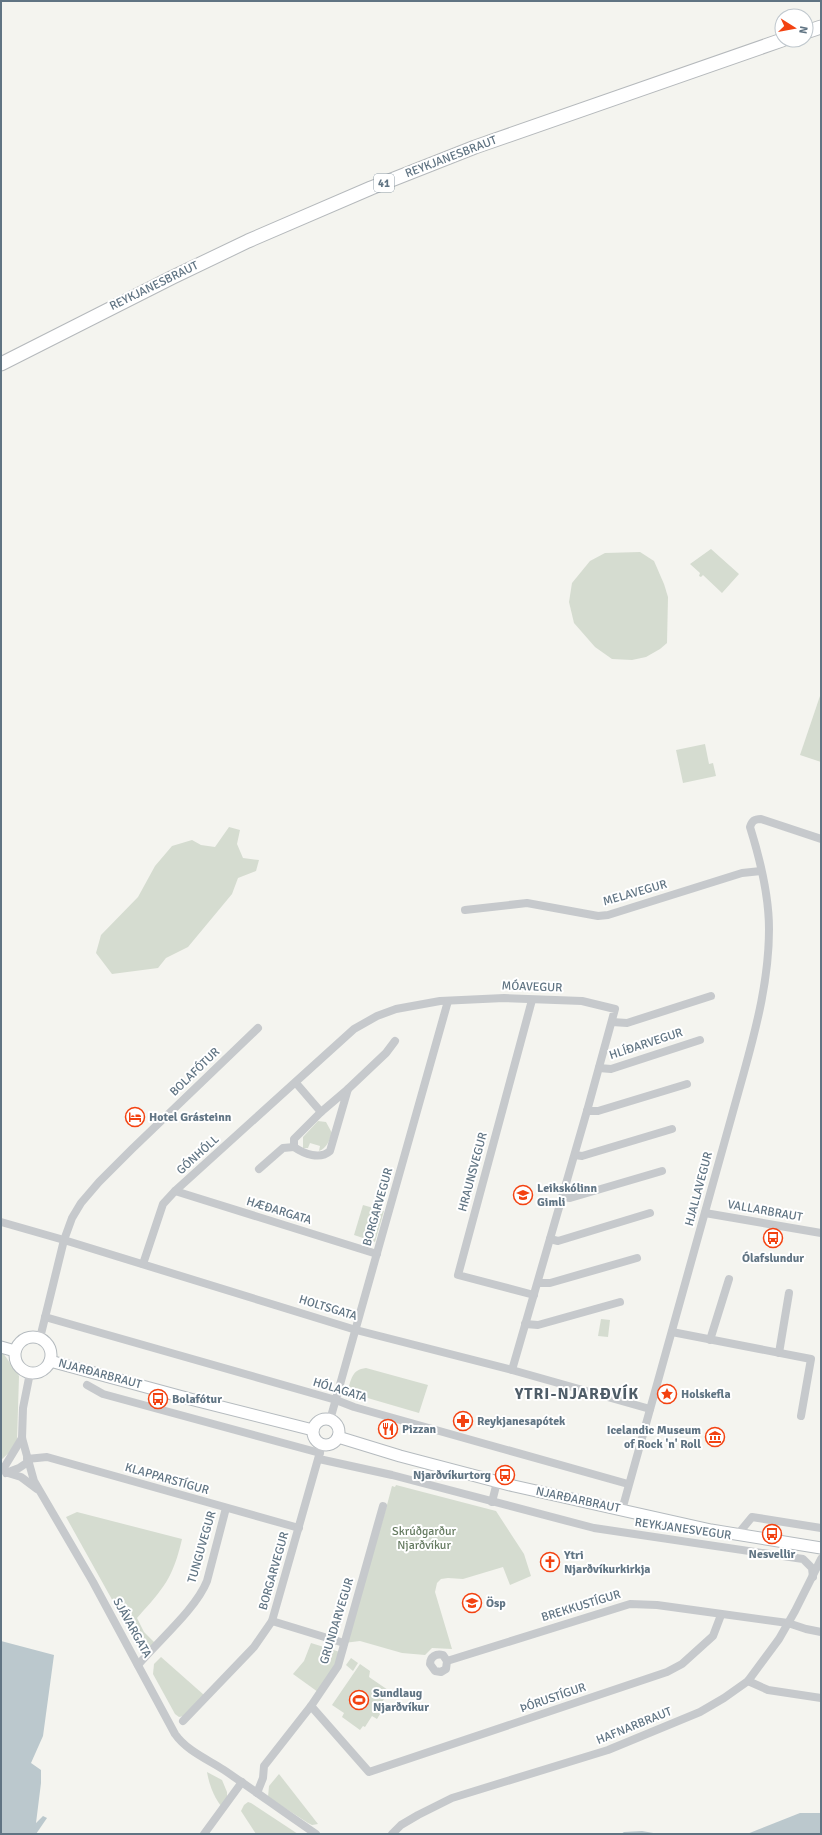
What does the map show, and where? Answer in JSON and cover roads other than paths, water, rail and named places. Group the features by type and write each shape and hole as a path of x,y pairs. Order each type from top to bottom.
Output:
{"highway":[{"name":"REYKJANESBRAUT","path":"1,364 152,287 248,241 371,188 475,147 774,43"}],"main road":[{"path":"29,1337 40,1338 50,1350 50,1361 44,1369 40,1371 30,1373 24,1371 16,1362 15,1351 17,1346 24,1339 29,1337"},
{"path":"1,1347 15,1351"},
{"name":"NJARÐARBRAUT","path":"50,1361 313,1430"},
{"path":"321,1420 330,1420 334,1422 338,1429 338,1437 333,1443 320,1452 313,1430 317,1422 321,1420"},
{"name":"NJARÐARBRAUT","path":"338,1437 400,1456 497,1482 738,1534 821,1548"}],"street":[{"name":"HJALLAVEGUR","path":"622,1510 628,1484 757,1027 766,970 769,928 761,871 750,827 752,821 761,819 821,839"},
{"name":"MELAVEGUR","path":"465,910 527,903 580,913 608,916 742,873 761,871"},
{"name":"HLÍÐARVEGUR","path":"612,1022 627,1023 712,996"},
{"name":"MÓAVEGUR","path":"448,1001 478,998 582,1001 615,1008"},
{"name":"HRAUNSVEGUR","path":"532,1000 458,1275 534,1295"},
{"name":"GÓNHÓLL","path":"143,1264 163,1204 175,1191 354,1029 377,1016 396,1009 440,1001 448,1001"},
{"name":"BORGARVEGUR","path":"330,1420 448,1001"},
{"name":"HLÍÐARVEGUR","path":"512,1370 587,1111 615,1008"},
{"name":"BOLAFÓTUR","path":"40,1338 64,1240 76,1211 92,1189 258,1028"},
{"name":"HLÍÐARVEGUR","path":"599,1068 611,1069 700,1040"},
{"path":"294,1147 294,1139 321,1112 386,1053 395,1041"},
{"path":"296,1083 321,1112"},
{"path":"587,1111 598,1111 687,1084"},
{"path":"259,1169 284,1148 294,1147 303,1153 318,1155 324,1155 330,1151 348,1089"},
{"path":"574,1155 582,1156 672,1129"},
{"path":"562,1197 570,1198 662,1171"},
{"name":"HÆÐARGATA","path":"175,1191 377,1254"},
{"path":"550,1239 558,1241 650,1213"},
{"name":"VALLARBRAUT","path":"705,1213 821,1233"},
{"name":"HOLTSGATA","path":"1,1222 356,1330 512,1370 650,1408"},
{"path":"538,1283 550,1283 637,1258"},
{"path":"710,1340 729,1279"},
{"path":"780,1353 789,1293"},
{"path":"525,1324 538,1326 620,1302"},
{"name":"HÓLAGATA","path":"45,1317 336,1400 354,1408 628,1484"},
{"path":"672,1332 811,1359 801,1416"},
{"name":"SJÁVARGATA","path":"30,1373 23,1408 22,1438 38,1490 93,1582 175,1734 182,1744 242,1782 316,1834"},
{"name":"REYKJANESVEGUR","path":"87,1385 103,1394 320,1452 392,1475 594,1528 803,1559 812,1568 813,1578"},
{"path":"4,1470 22,1438"},
{"name":"BORGARVEGUR","path":"183,1721 254,1647 272,1621 320,1452"},
{"name":"KLAPPARSTÍGUR","path":"28,1460 47,1457 299,1528"},
{"path":"4,1470 28,1460"},
{"path":"4,1470 21,1477 38,1490"},
{"path":"492,1502 497,1482"},
{"name":"GRUNDARVEGUR","path":"257,1793 263,1778 264,1766 311,1706 338,1666 383,1506"},
{"name":"TUNGUVEGUR","path":"138,1665 194,1603 202,1591 207,1581 226,1508"},
{"path":"738,1534 752,1517 821,1528"},
{"name":"HAFNARBRAUT","path":"392,1834 401,1825 433,1806 452,1798 608,1750 700,1712 724,1698 748,1681 779,1639 813,1578 821,1559"},
{"name":"BREKKUSTÍGUR","path":"447,1661 630,1604 657,1605 788,1623 806,1630 821,1632"},
{"name":"ÞÓRUSTÍGUR","path":"311,1706 369,1772 667,1672 682,1664 713,1636 721,1615"},
{"path":"272,1621 344,1643"},
{"path":"748,1681 768,1690 821,1698"},
{"path":"204,1834 242,1782"}],"place":[{"name":"Hotel Grásteinn","path":"135,1117"},
{"name":"Leikskólinn Gimli","path":"523,1195"},
{"name":"Ólafslundur","path":"773,1238"},
{"name":"Holskefla","path":"667,1394"},
{"name":"Bolafótur","path":"158,1399"},
{"name":"Reykjanesapótek","path":"463,1421"},
{"name":"Pizzan","path":"388,1429"},
{"name":"Icelandic Museum of Rock 'n' Roll","path":"715,1437"},
{"name":"Njarðvíkurtorg","path":"505,1475"},
{"name":"Nesvellir","path":"772,1534"},
{"name":"Ytri Njarðvíkurkirkja","path":"550,1562"},
{"name":"Ösp","path":"472,1603"},
{"name":"Sundlaug Njarðvíkur","path":"359,1700"}],"district":[{"name":"YTRI-NJARÐVÍK","path":"577,1394"}],"park label":[{"name":"Skrúðgarður Njarðvíkur","path":"424,1538"}]}
